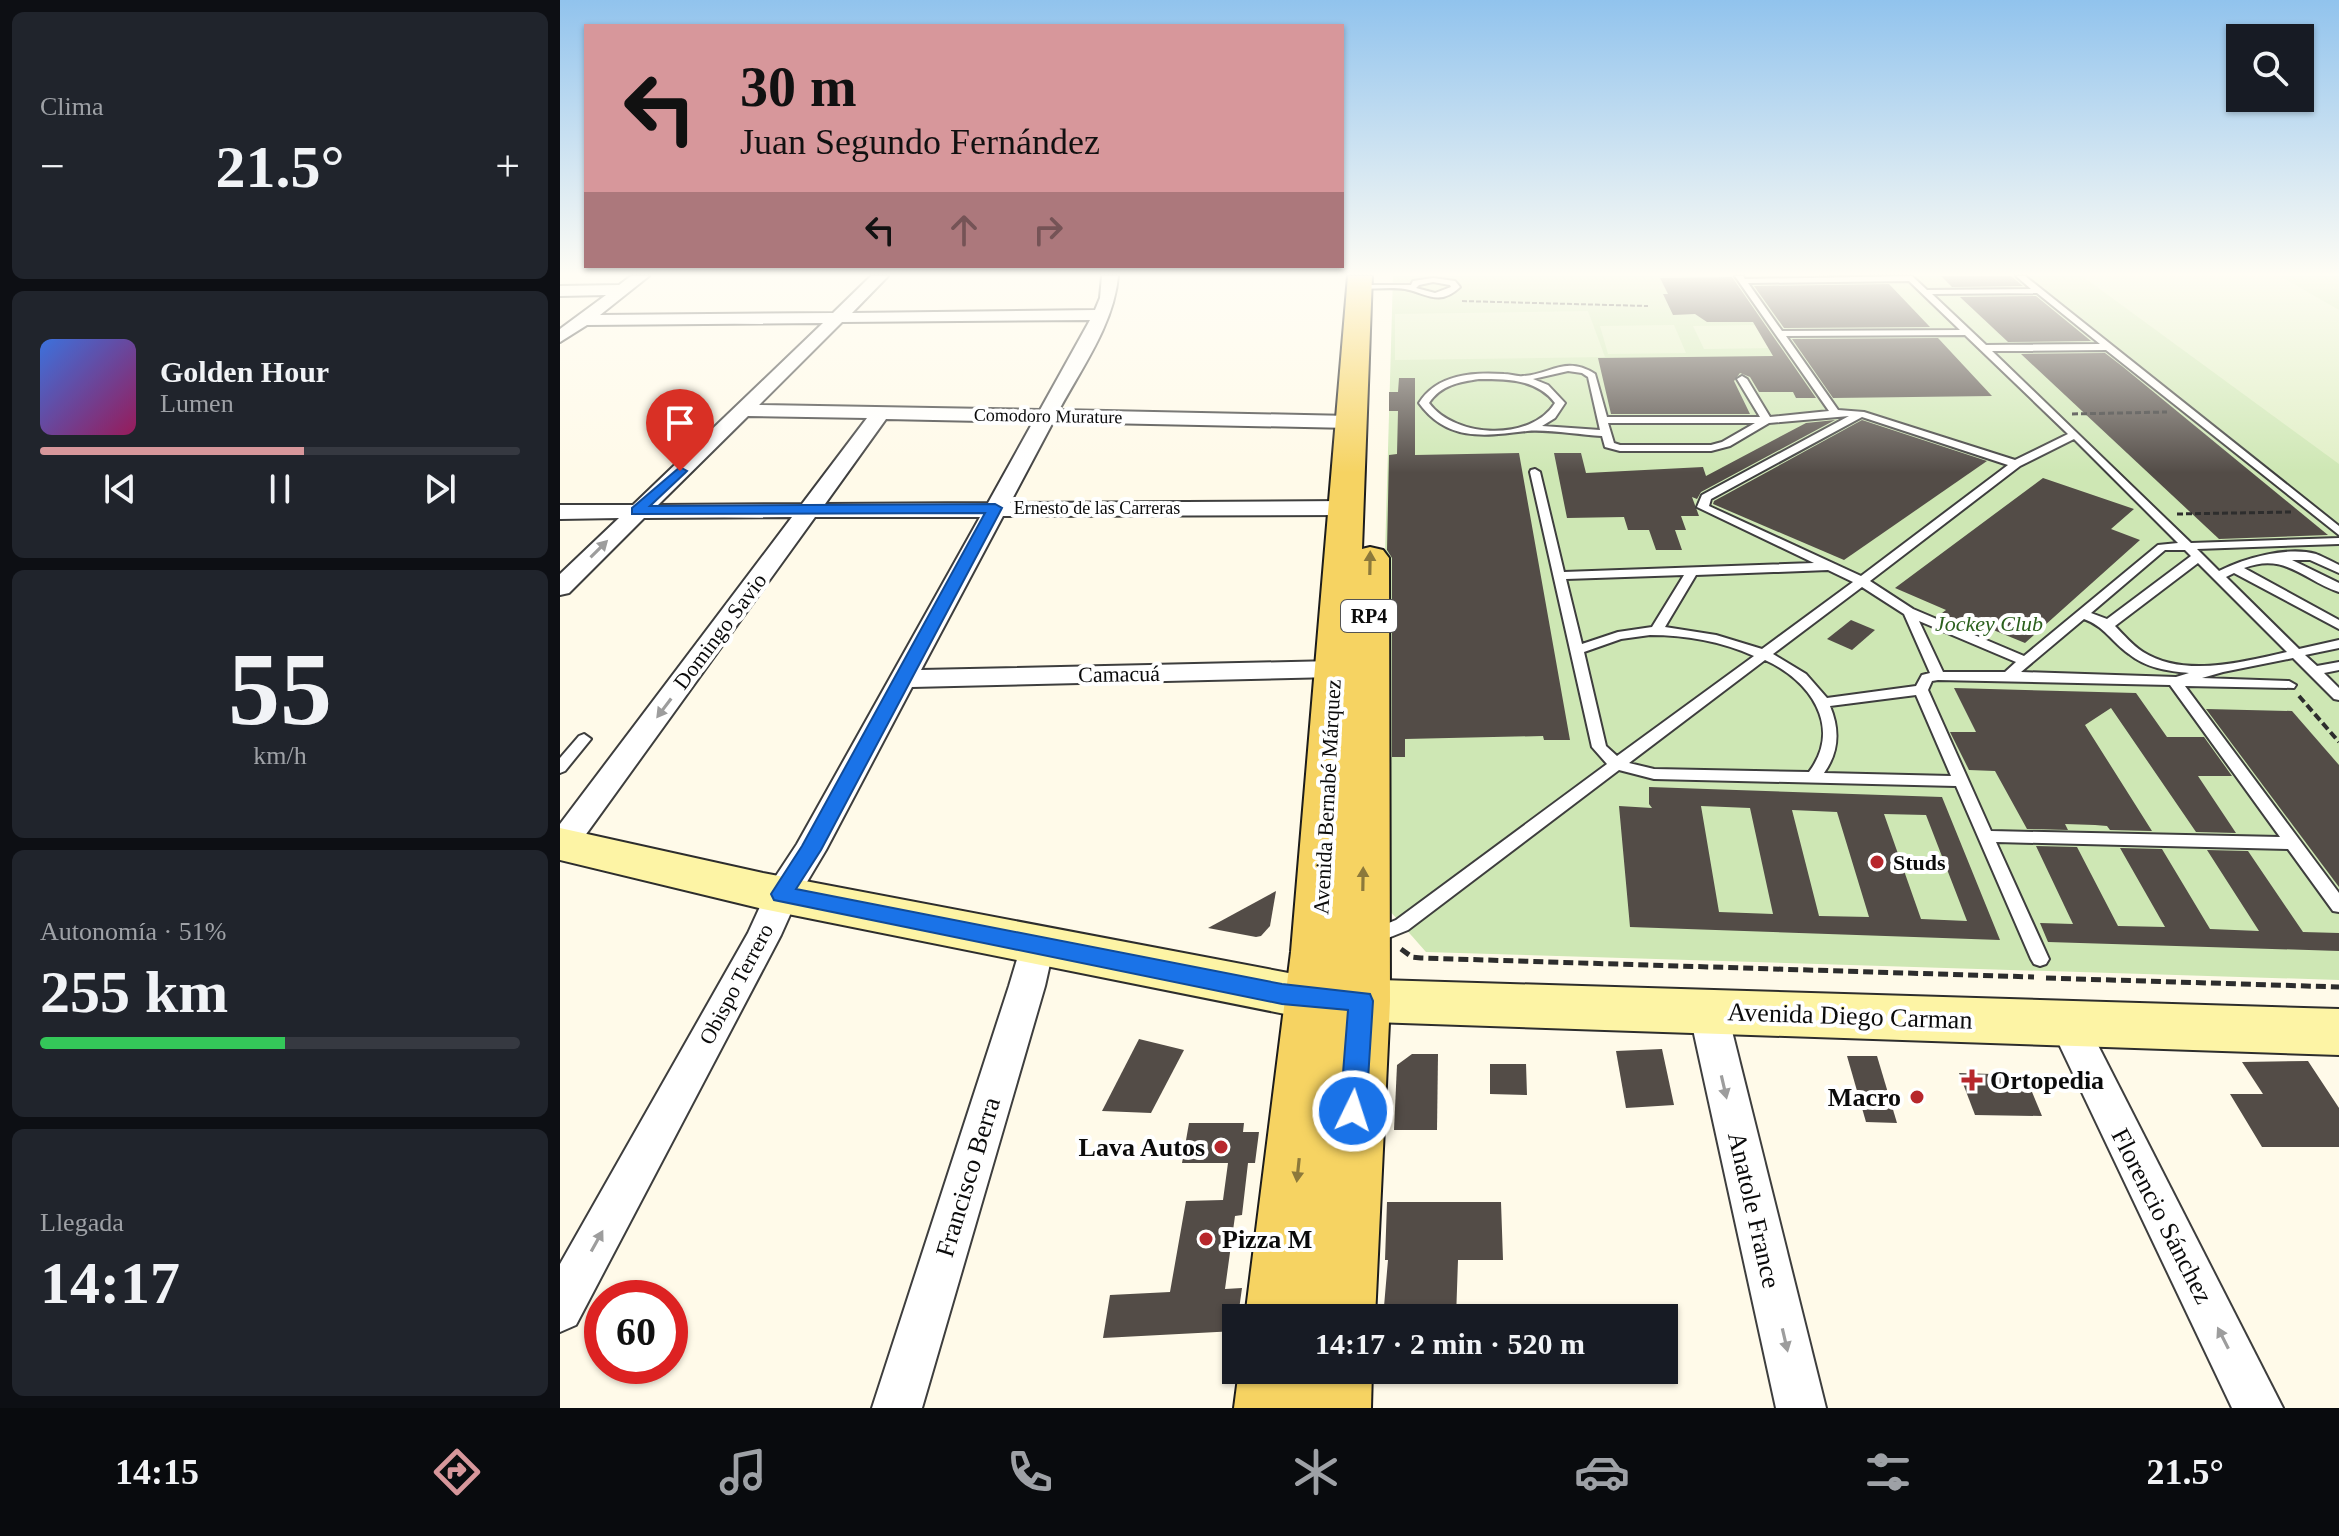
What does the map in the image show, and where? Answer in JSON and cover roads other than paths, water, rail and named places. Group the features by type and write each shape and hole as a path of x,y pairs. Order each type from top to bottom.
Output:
{"main road":[{"name":"Avenida Bernabé Márquez","path":"1285,1304 1346,980 1334,669 1351,422 1366,342"},
{"name":"Avenida Bernabé Márquez","path":"1338,1304 1346,980 1374,342"},
{"name":"Avenida Diego Carman","path":"561,845 1036,946 1346,980 1708,1011 2339,1032"},
{"path":"1273,1408 1276,1384"},
{"path":"1332,1408 1333,1384"}],"street":[{"path":"560,588 814,342"},
{"name":"Obispo Terrero","path":"560,1309 764,935 782,894 810,850 1087,342"},
{"name":"Comodoro Murature","path":"745,410 1351,422"},
{"name":"Domingo Savio","path":"561,845 880,414"},
{"name":"Ernesto de las Carreras","path":"560,512 1346,508"},
{"name":"Camacuá","path":"904,679 1334,669"},
{"name":"Francisco Berra","path":"897,1408 1027,986 1036,946"},
{"name":"Anatole France","path":"1708,1011 1801,1408"},
{"name":"Florencio Sánchez","path":"2068,1023 2258,1408"}],"lane":[{"path":"1786,342 1835,413"},
{"path":"1975,342 2054,414 2339,696"},
{"path":"2102,342 2339,532"},
{"path":"1982,348 2109,347"},
{"path":"1606,433 1458,429 1428,413 1424,403 1429,393 1458,379 1479,376 1524,379 1566,368 1586,371 1592,376 1609,445 1615,447 1711,448 1726,444 1767,420"},
{"path":"1524,379 1555,393 1560,403 1558,413 1547,422 1529,429"},
{"path":"1742,379 1767,420"},
{"path":"1603,420 1767,420 1835,413 1861,414 2016,464"},
{"path":"1861,414 1706,497 1702,504 1708,511 1834,566 1909,612 2025,661"},
{"path":"1346,980 1402,925 2016,464 2074,435"},
{"path":"1535,472 1599,747 1618,765 1654,774 1962,781"},
{"path":"2008,676 2162,547 2339,541"},
{"path":"2217,577 2251,560 2275,556 2312,557 2339,569"},
{"path":"2275,556 2339,588"},
{"path":"2108,625 2198,557"},
{"path":"1559,576 1834,566"},
{"path":"2233,567 2339,625"},
{"path":"1657,630 1692,571"},
{"path":"1909,612 1938,676"},
{"path":"2081,613 2108,625 2125,649 2148,661 2173,667 2218,669"},
{"path":"1577,650 1614,636 1657,630 1731,640 1765,654 1808,684 1823,703 1831,729 1828,755 1812,779"},
{"path":"2175,682 2218,669 2339,644"},
{"path":"2313,671 2339,666"},
{"path":"1921,690 1927,678 1938,676 2289,685"},
{"path":"2175,682 2339,906"},
{"path":"1823,703 1921,690"},
{"path":"1921,690 2040,959"},
{"path":"560,768 584,739"},
{"path":"1985,836 2292,843"}],"place":[{"name":"Studs","path":"1877,862"},
{"name":"Ortopedia","path":"1972,1080"},
{"name":"Macro","path":"1917,1097"},
{"name":"Lava Autos","path":"1221,1147"},
{"name":"Pizza M","path":"1206,1239"}],"park label":[{"name":"Jockey Club","path":"1989,623"}]}
